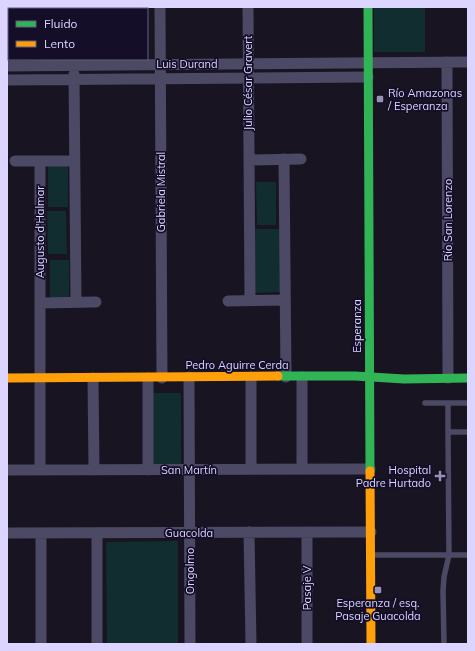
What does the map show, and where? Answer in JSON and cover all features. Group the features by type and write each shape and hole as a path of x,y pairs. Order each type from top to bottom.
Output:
{"street":[{"name":"Gabriela Mistral","path":"160,7 162,378"},
{"name":"Julio César Gravert","path":"248,7 250,300"},
{"name":"Esperanza","path":"368,7 371,644"},
{"name":"Luis Durand","path":"7,66 74,62 161,65 468,62"},
{"path":"74,62 76,302"},
{"name":"Río San Lorenzo","path":"447,62 448,378"},
{"name":"Luis Durand","path":"7,80 368,77"},
{"path":"249,160 301,159"},
{"path":"14,161 75,160"},
{"path":"284,160 286,377"},
{"name":"Augusto d'Halmar","path":"40,161 40,470"},
{"path":"228,301 285,300"},
{"path":"40,303 96,302"},
{"name":"Pedro Aguirre Cerda","path":"7,378 370,376 404,379 468,378"},
{"name":"Ongolmo","path":"189,377 190,644"},
{"path":"251,377 251,469"},
{"path":"302,377 302,469"},
{"path":"93,378 94,470"},
{"path":"148,378 148,470"},
{"name":"San Martín","path":"7,470 370,469"},
{"path":"249,532 251,644"},
{"name":"Pasaje V","path":"307,532 307,644"},
{"name":"Guacolda","path":"7,533 371,532"},
{"path":"41,533 41,644"},
{"path":"97,533 98,644"}],"lane":[{"path":"425,403 468,403"},
{"path":"444,644 443,592 444,577 449,555 448,403"},
{"path":"448,432 468,432"},
{"path":"371,555 468,555"}],"green space":[{"path":"374,7 425,7 425,52 374,52"},
{"path":"68,165 68,207 48,207 48,166"},
{"path":"256,182 276,182 276,225 257,225"},
{"path":"47,211 66,211 67,254 48,254"},
{"path":"252,229 282,229 280,292 254,293"},
{"path":"50,260 69,260 69,301 50,301"},
{"path":"152,393 181,393 181,465 151,464"},
{"path":"178,541 178,644 107,644 106,542"}],"traffic: fast":[{"path":"368,7 370,471"},
{"path":"278,376 355,376 404,379 468,378"}],"traffic: slow":[{"path":"7,378 278,376"},
{"path":"370,471 371,644"}],"place":[{"name":"Río Amazonas / Esperanza","path":"380,99"},
{"name":"Hospital Padre Hurtado","path":"440,476"},
{"name":"Esperanza / esq. Pasaje Guacolda","path":"378,590"}]}
